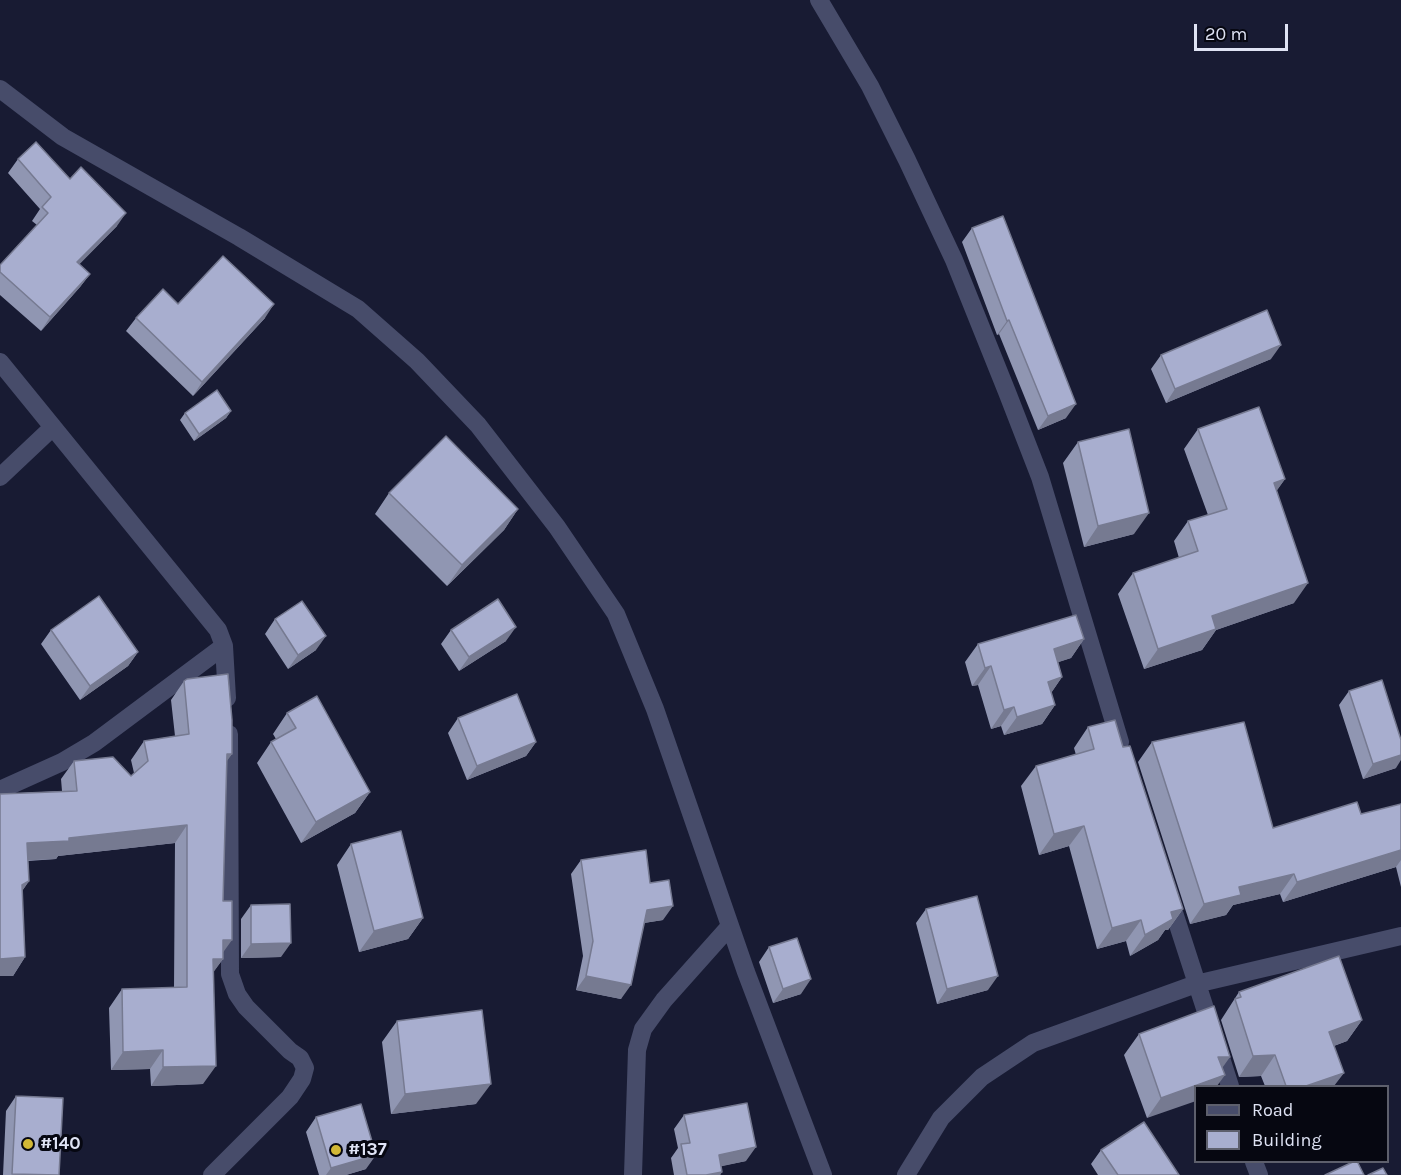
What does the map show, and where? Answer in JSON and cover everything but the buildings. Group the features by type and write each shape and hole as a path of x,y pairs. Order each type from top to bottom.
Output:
{"street":[{"path":"819,0 870,87 954,260 1040,477 1126,762"},
{"path":"0,89 63,138 239,237 358,309 417,361 478,424 557,527 616,615 655,709 730,926 824,1175"},
{"path":"0,362 218,630 224,646 230,738 230,974 237,994 246,1007 300,1058 304,1068 302,1079 290,1097 212,1175"},
{"path":"0,477 53,427"},
{"path":"0,790 62,762 94,743 224,646"},
{"path":"1165,884 1230,1085"},
{"path":"633,1175 637,1050 643,1029 664,1000 730,926"},
{"path":"906,1175 941,1118 982,1077 1034,1043 1196,984 1401,936"}],"place":[{"name":"#140","path":"28,1144"},
{"name":"#137","path":"336,1150"}]}
